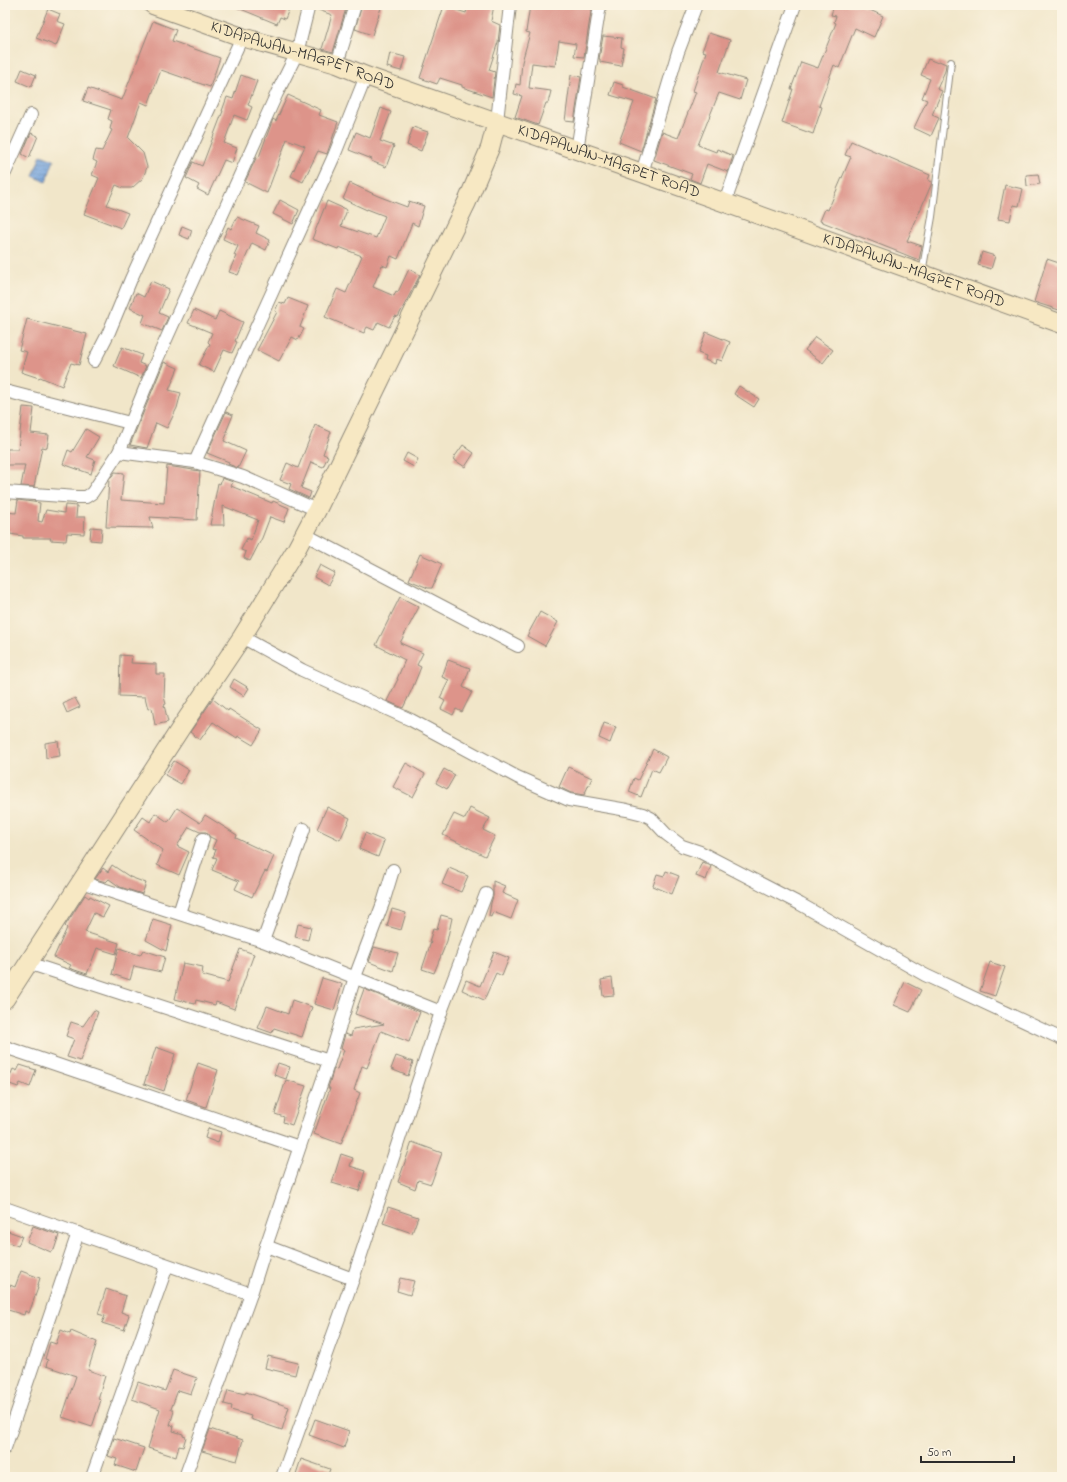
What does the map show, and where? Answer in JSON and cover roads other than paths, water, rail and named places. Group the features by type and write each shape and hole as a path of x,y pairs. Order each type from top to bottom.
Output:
{"street":[{"name":"KIDAPAWAN-MAGPET ROAD","path":"153,5 177,9 242,37 337,64 366,76 642,172 922,272 1062,324"},
{"path":"5,492 86,497 92,493 119,452 155,364 209,242 297,53 309,5"},
{"path":"337,64 355,5"},
{"path":"5,999 182,726 242,638 317,510 467,202 490,148 497,121 510,5"},
{"path":"577,150 600,5"},
{"path":"642,172 678,52 696,5"},
{"path":"725,202 795,5"},
{"path":"94,361 115,319 242,37"},
{"path":"195,462 334,156 366,76"},
{"path":"5,173 31,114"},
{"path":"5,391 130,423"},
{"path":"119,452 195,462 243,477 317,510"},
{"path":"304,534 518,646"},
{"path":"242,638 302,670 411,720 517,777 562,797 569,800 643,814 651,818 666,834 682,846 700,852 800,904 925,975 1062,1039"},
{"path":"263,941 304,829"},
{"path":"179,913 202,838"},
{"path":"185,1477 251,1294 329,1061 355,977 383,903 393,870"},
{"path":"81,882 263,941 441,1012"},
{"path":"282,1477 353,1279 441,1012 486,894"},
{"path":"28,963 329,1061"},
{"path":"5,1047 299,1147"},
{"path":"5,1208 167,1266 251,1294"},
{"path":"5,1448 78,1234"},
{"path":"266,1246 353,1279"},
{"path":"92,1477 167,1266"}],"lane":[{"path":"922,272 932,217 951,62"}],"water":[{"path":"41,155 54,160 46,182 33,176"}]}
